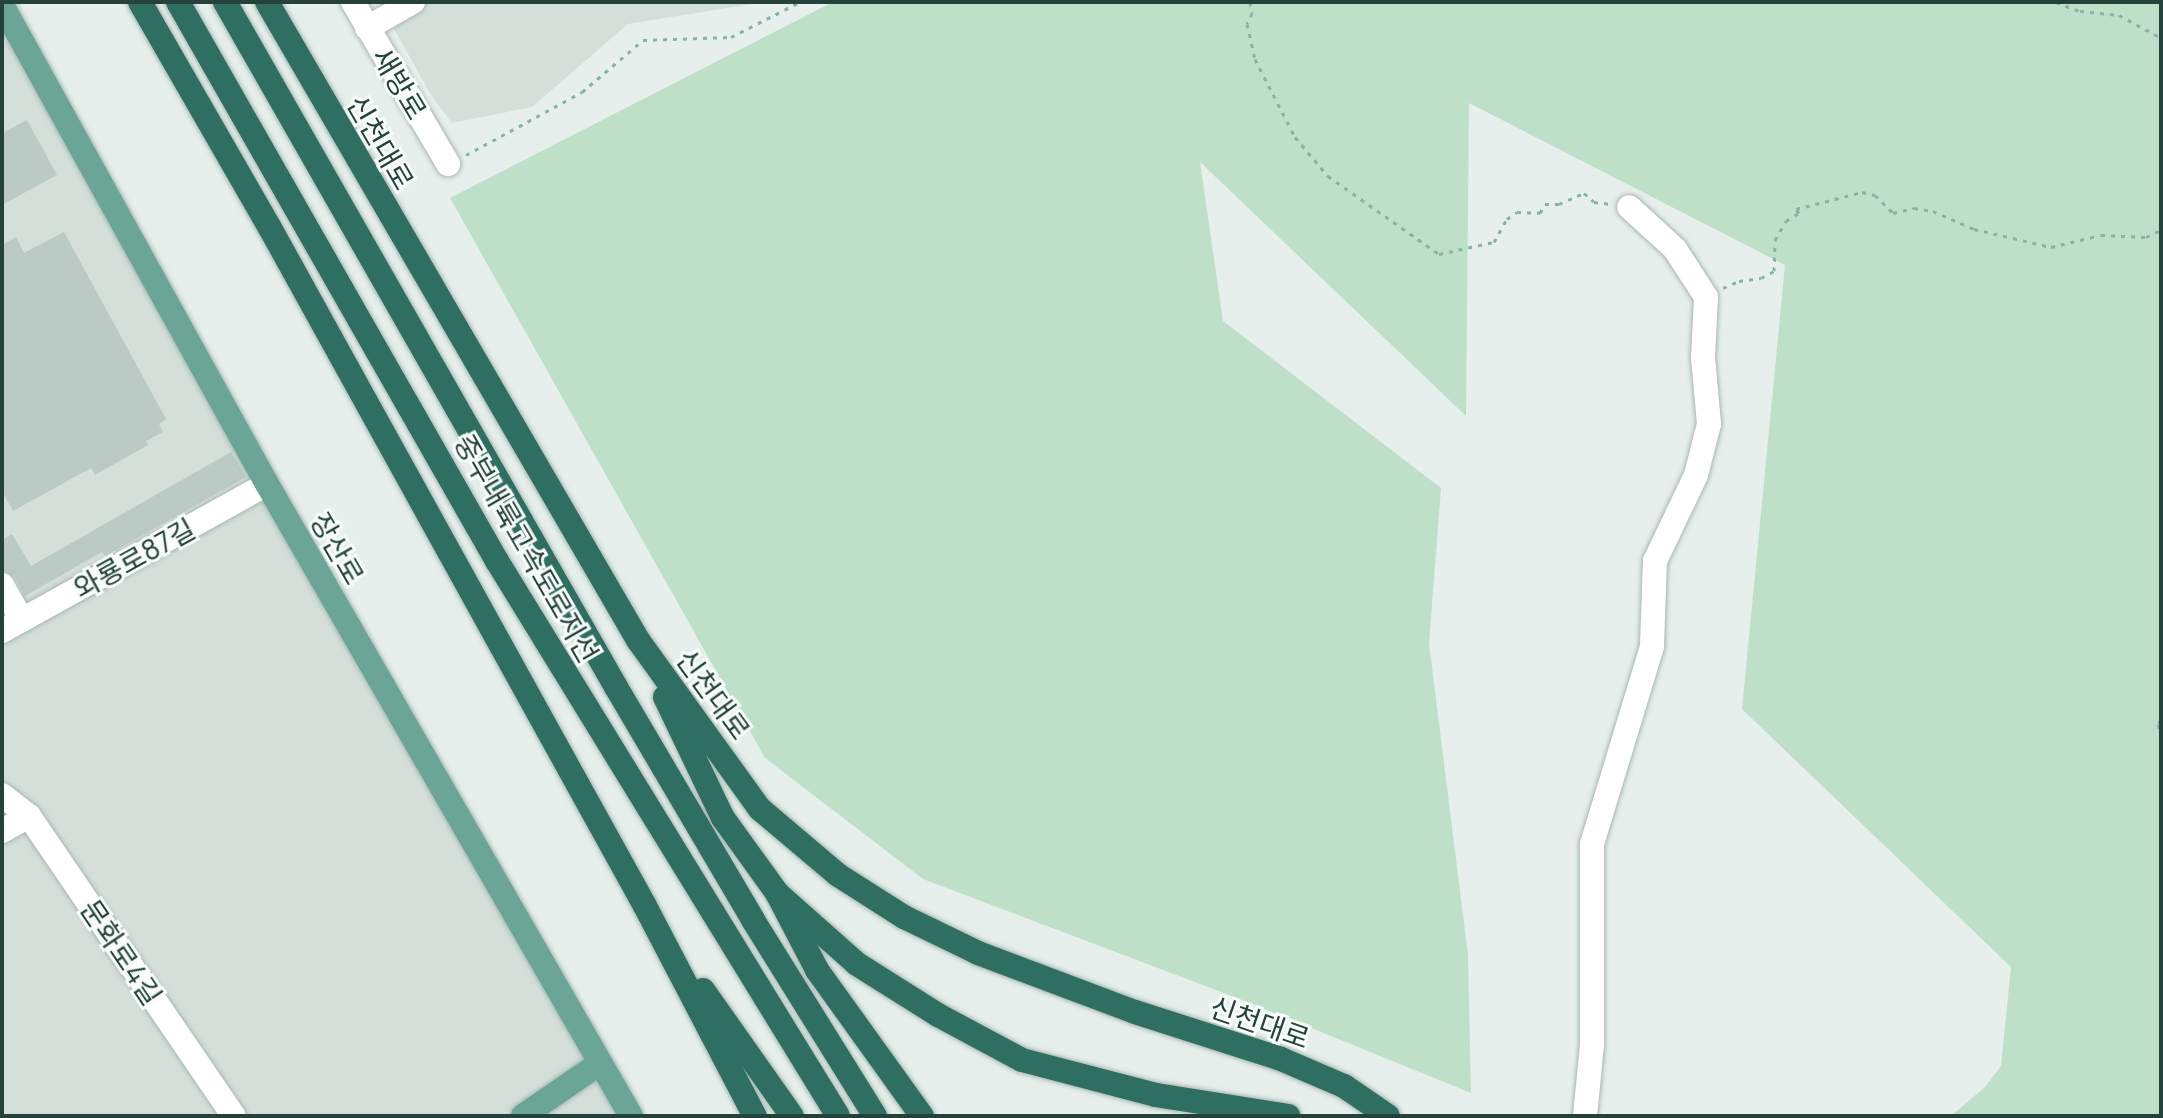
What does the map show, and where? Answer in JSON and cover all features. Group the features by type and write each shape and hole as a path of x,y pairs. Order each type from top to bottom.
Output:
{"highway":[{"path":"140,2 270,228 645,906 755,1116"},
{"name":"중부내륙고속도로지선","path":"178,2 497,561 838,1116"},
{"name":"중부내륙고속도로지선","path":"225,2 616,687 753,920 875,1116"},
{"name":"신천대로","path":"267,2 638,640 760,809 838,875 904,917 978,953 1135,1012 1281,1059 1344,1086 1388,1116"},
{"path":"638,640 723,818 777,893 817,970 922,1116"},
{"path":"777,893 857,964 938,1015 1022,1060 1156,1095 1288,1116"},
{"path":"645,906 792,1116"}],"main road":[{"name":"장산로","path":"2,5 267,484 631,1116"},
{"path":"523,1116 600,1063"}],"street":[{"name":"새방로","path":"353,2 448,164"},
{"path":"367,28 413,2"},
{"path":"1585,1116 1592,1044 1592,844 1652,646 1655,561 1696,475 1709,424 1703,357 1706,297 1675,249 1629,207"},
{"name":"와룡로87길","path":"12,626 267,484"},
{"path":"2,585 12,626"},
{"name":"문화로4길","path":"2,795 29,816 234,1116"},
{"path":"2,831 29,816"}],"path":[{"path":"448,164 582,92 643,40 731,37 800,2"},
{"path":"1250,2 1252,13 1247,24 1255,59 1295,137 1328,176 1362,197 1417,240 1429,243 1439,254 1494,242 1507,219 1517,212 1540,213 1545,204 1559,204 1584,193 1594,202 1629,207"},
{"path":"2056,2 2080,11 2119,15 2161,38"},
{"path":"1706,297 1739,281 1761,278 1774,271 1775,240 1786,221 1799,213 1796,209 1862,192 1875,195 1893,213 1914,208 1933,211 1974,229 2051,247 2101,235 2146,237 2161,230"},
{"path":"2161,720 2158,724 2161,735"}],"shaded area":[{"path":"379,2 764,2 628,24 532,107 452,123 431,95"},
{"path":"2,33 632,1116 2,1116"}],"green space":[{"path":"833,2 2161,2 2161,1116 1951,1116 1985,1087 2001,1066 2011,967 1742,709 1785,265 1469,103 1466,416 1200,162 1223,321 1441,488 1429,643 1468,955 1471,1093 1245,1001 923,879 765,758 450,198"}],"building":[{"path":"27,120 57,175 2,205 2,133"},
{"path":"64,232 166,419 159,424 163,432 146,441 148,445 95,475 91,468 13,511 2,491 2,245 16,237 24,253"},
{"path":"231,452 246,477 105,556 102,552 25,596 15,577 2,570 2,540 12,534 31,566"}]}
